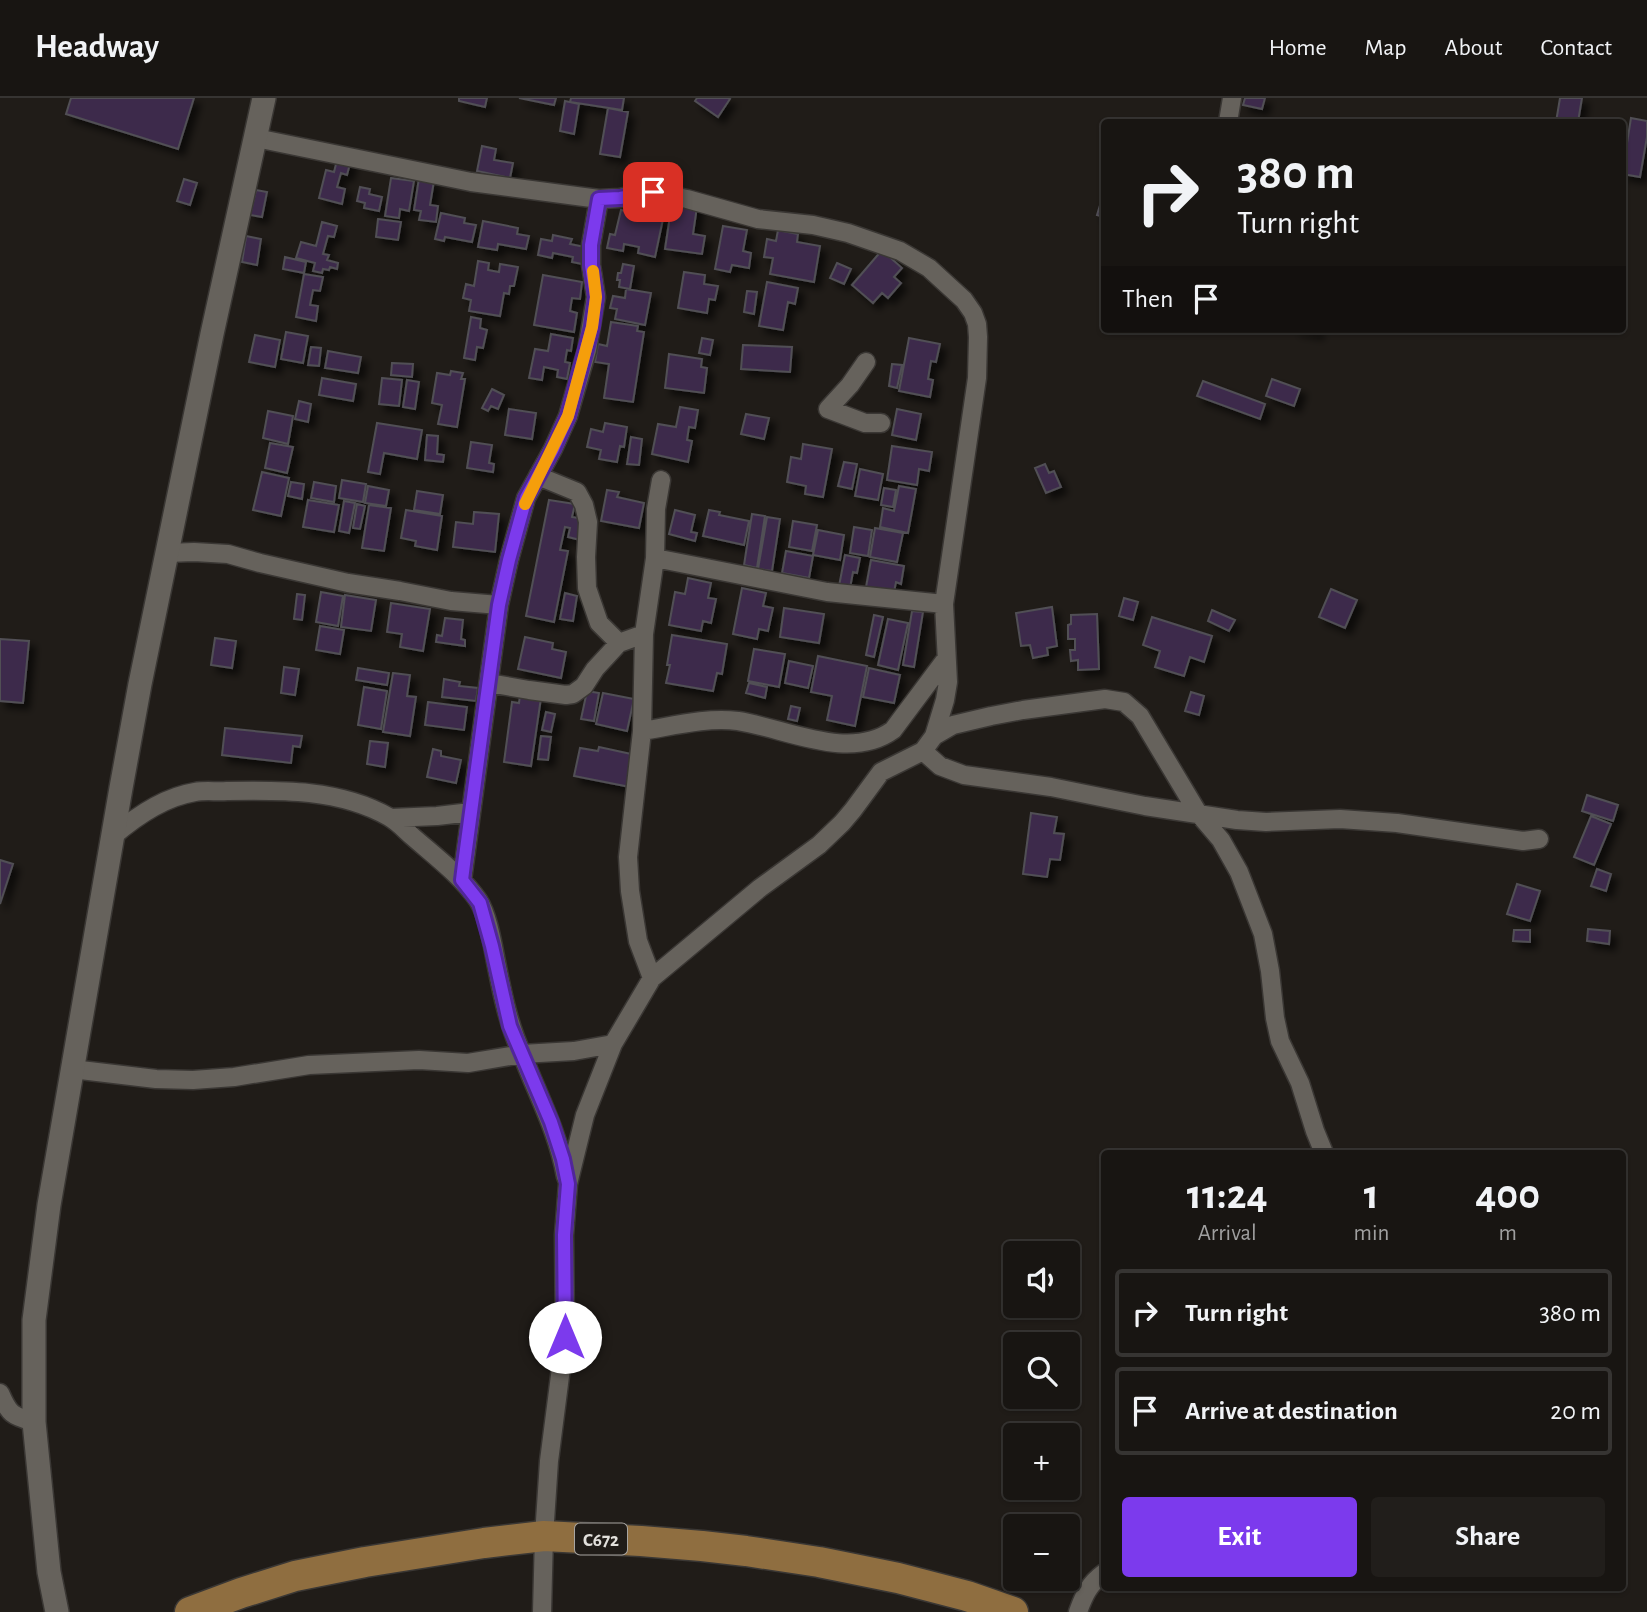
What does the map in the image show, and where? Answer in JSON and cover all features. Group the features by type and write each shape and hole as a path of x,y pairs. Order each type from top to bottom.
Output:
{"main road":[{"name":"C672","path":"190,1612 295,1576 365,1562 544,1536 690,1545 819,1562 898,1578 967,1596 1013,1612"}],"street":[{"path":"57,1612 49,1572 34,1422 34,1320 49,1205 140,684 264,98"},
{"path":"1228,119 1231,98"},
{"path":"257,138 471,182 599,199 653,192 758,219 813,225 848,233 878,242 929,268 964,300 977,324 977,378 944,604 947,682 945,701 934,736 923,751 881,772 848,817 820,845 760,888 652,978 613,1044 585,1115 568,1184 564,1235 565,1337 549,1461 542,1612"},
{"path":"462,880 499,605 516,531 526,498 568,416 592,327 596,297 591,245 599,199"},
{"path":"866,362 828,409 865,423 881,423"},
{"path":"538,476 577,492 584,505 588,522 586,557 589,596 600,624 619,643"},
{"path":"652,978 638,941 628,871 642,731 644,634 655,558 656,509 661,480"},
{"path":"167,553 228,554 348,583 451,601 499,605"},
{"path":"655,558 827,592 944,604"},
{"path":"489,683 573,694 584,686 619,643 644,634"},
{"path":"642,731 705,720 736,721 825,741 855,743 874,740 893,730 946,659"},
{"path":"934,736 953,725 992,716 1104,699 1130,706 1140,716 1198,813 1215,832 1234,861 1263,934 1277,1030 1300,1083 1323,1150"},
{"path":"923,751 940,766 964,775 1051,787 1145,806 1237,820 1266,822 1340,819 1397,823 1523,841 1539,839"},
{"path":"112,837 130,821 152,808 196,791 324,794 391,818 462,880 480,903 510,1026 551,1122 568,1184"},
{"path":"391,818 471,812"},
{"path":"72,1069 156,1079 192,1080 234,1077 309,1065 419,1060 468,1063 613,1044"},
{"path":"0,1393 8,1412 17,1418 34,1422"},
{"path":"1078,1612 1089,1586 1101,1576"}],"building":[{"path":"71,98 194,98 178,149 66,114"},
{"path":"459,98 487,98 485,107 459,101"},
{"path":"519,98 556,98 554,105"},
{"path":"571,98 624,98 622,110 570,102"},
{"path":"697,98 730,99 718,117 695,101"},
{"path":"1245,98 1265,98 1262,109 1243,105"},
{"path":"1560,98 1582,98 1578,119 1556,119"},
{"path":"565,101 579,104 574,134 560,131"},
{"path":"608,108 628,112 620,157 600,154"},
{"path":"1631,118 1647,121 1640,177 1626,175 1626,149"},
{"path":"482,146 496,149 494,160 513,163 510,178 477,171"},
{"path":"338,156 351,160 347,175 341,173 337,187 345,189 342,204 319,198 326,170 334,172"},
{"path":"391,178 414,181 409,211 400,209 399,218 385,216"},
{"path":"419,178 434,181 430,205 438,206 436,222 419,220 421,211 414,210"},
{"path":"184,179 197,183 190,205 177,201"},
{"path":"360,187 370,189 369,194 382,197 379,211 364,208 365,203 357,201"},
{"path":"256,190 267,192 262,217 250,215"},
{"path":"673,196 698,200 693,234 705,236 702,254 665,249"},
{"path":"621,210 663,219 655,257 638,253 639,247 624,244 623,251 607,248 610,234 615,235"},
{"path":"441,213 465,218 464,223 476,225 472,242 445,237 444,241 435,239"},
{"path":"378,219 401,222 398,240 376,237"},
{"path":"483,221 518,228 517,234 529,236 526,249 498,244 497,250 478,247"},
{"path":"322,222 337,226 334,237 328,236 323,254 329,255 327,260 338,263 337,269 330,267 329,270 323,269 322,273 313,271 315,263 296,258 301,242 316,246"},
{"path":"723,226 747,230 743,251 751,253 749,268 732,265 730,272 715,269"},
{"path":"778,230 798,234 797,242 820,246 814,282 770,274 773,258 764,257 767,239 776,241"},
{"path":"553,235 572,239 570,244 585,247 582,264 572,262 573,257 553,253 552,258 538,255 541,239 552,241"},
{"path":"246,236 261,239 257,265 242,262"},
{"path":"882,250 902,268 894,277 901,283 888,298 882,293 873,303 852,285"},
{"path":"285,257 306,262 304,273 283,269"},
{"path":"478,261 489,263 488,270 499,272 500,264 518,267 514,286 510,286 509,294 504,293 500,316 469,311 471,300 463,298 466,284 474,286"},
{"path":"837,263 851,269 844,284 830,278"},
{"path":"623,264 634,266 630,289 619,287 620,280 617,280"},
{"path":"684,272 705,275 704,284 718,286 715,300 709,299 707,313 678,308"},
{"path":"304,274 323,277 320,291 313,290 310,305 318,306 316,321 296,317"},
{"path":"543,275 582,282 580,299 572,298 570,311 577,313 574,332 534,325"},
{"path":"767,282 798,288 795,304 788,302 783,330 759,326"},
{"path":"626,289 651,293 645,325 615,319 617,309 610,308 613,296 625,298"},
{"path":"747,291 757,292 754,314 744,312"},
{"path":"471,317 481,319 480,328 487,330 483,348 477,347 475,360 464,358"},
{"path":"611,322 638,326 637,331 644,332 633,402 604,398 609,364 595,362 598,344 607,346"},
{"path":"286,332 308,336 303,363 281,359"},
{"path":"551,334 573,338 571,351 567,350 565,362 570,363 567,379 557,377 558,370 544,367 542,380 529,378 535,349 548,351"},
{"path":"255,335 280,340 275,367 249,362"},
{"path":"702,338 713,340 710,355 699,353"},
{"path":"909,338 940,344 936,362 931,361 928,379 933,380 930,397 899,391"},
{"path":"743,345 792,347 790,372 741,369"},
{"path":"311,347 321,348 319,366 308,365"},
{"path":"328,351 361,357 358,373 325,368"},
{"path":"669,354 702,359 701,367 707,368 704,393 665,388"},
{"path":"392,363 413,364 412,377 391,375"},
{"path":"892,364 902,365 897,388 889,386"},
{"path":"451,371 463,373 461,379 465,379 457,427 438,424 442,405 432,403 437,373 450,375"},
{"path":"322,378 356,384 353,401 319,395"},
{"path":"382,378 402,380 399,406 379,404"},
{"path":"1272,379 1300,389 1294,406 1266,396"},
{"path":"407,380 419,382 415,409 403,407"},
{"path":"1203,381 1265,404 1260,419 1197,396"},
{"path":"492,389 504,395 498,409 491,406 488,411 482,408"},
{"path":"299,401 311,404 308,422 295,419"},
{"path":"680,407 698,410 695,428 689,427 687,440 692,441 688,462 652,454 658,424 676,427"},
{"path":"509,409 536,413 532,439 505,435"},
{"path":"897,409 921,414 916,440 892,435"},
{"path":"268,411 293,416 288,444 263,438"},
{"path":"746,414 769,418 764,439 741,434"},
{"path":"377,423 422,430 417,459 384,453 380,474 368,472"},
{"path":"605,423 627,427 624,447 620,446 617,462 599,459 601,450 587,447 591,429 603,432"},
{"path":"427,435 438,436 437,454 444,455 443,462 425,460"},
{"path":"631,437 642,439 639,465 627,464"},
{"path":"471,442 492,445 489,463 494,464 493,472 467,468"},
{"path":"270,443 293,447 287,473 265,468"},
{"path":"803,444 832,449 823,497 805,494 806,486 787,482 791,457 801,459"},
{"path":"892,446 932,452 929,471 919,469 917,485 887,480"},
{"path":"844,462 857,464 852,489 838,486"},
{"path":"1045,464 1049,473 1054,471 1061,487 1046,493 1035,468"},
{"path":"860,469 883,474 878,500 855,496"},
{"path":"262,472 289,478 281,516 253,510"},
{"path":"342,480 366,484 363,502 339,498"},
{"path":"291,482 304,484 302,499 288,496"},
{"path":"314,482 336,486 334,502 311,498"},
{"path":"368,486 389,490 386,506 365,503"},
{"path":"899,486 916,489 908,533 880,527 883,508 894,511"},
{"path":"884,488 896,490 893,507 881,505"},
{"path":"607,490 619,492 617,497 644,503 639,528 601,521"},
{"path":"417,491 443,495 440,514 414,510"},
{"path":"308,500 339,505 334,532 303,527"},
{"path":"549,500 575,504 572,517 584,519 580,540 568,537 570,528 565,527 560,550 568,551 554,622 526,616"},
{"path":"344,501 355,503 349,533 339,531"},
{"path":"357,504 365,506 360,529 353,528"},
{"path":"369,505 391,508 384,551 362,548"},
{"path":"406,510 442,516 437,550 415,546 416,541 401,538"},
{"path":"675,510 695,515 691,532 697,533 695,541 669,534"},
{"path":"709,510 720,512 719,515 749,521 744,545 703,536"},
{"path":"474,512 499,514 495,552 453,547 456,522 473,524"},
{"path":"752,514 765,516 757,568 744,565"},
{"path":"767,517 780,519 772,571 758,569"},
{"path":"793,521 817,525 812,551 789,547"},
{"path":"854,527 872,530 868,556 850,553"},
{"path":"875,528 903,533 897,562 870,557"},
{"path":"818,530 844,535 840,560 813,555"},
{"path":"786,551 813,556 809,578 782,573"},
{"path":"845,555 860,558 857,573 853,572 850,588 839,586"},
{"path":"871,560 904,566 901,584 896,582 894,592 866,587"},
{"path":"688,578 711,583 708,598 716,599 711,623 703,621 701,631 669,625 675,592 685,594"},
{"path":"742,588 766,593 763,606 773,608 768,631 759,629 757,639 733,634"},
{"path":"1331,589 1357,600 1345,628 1319,617"},
{"path":"321,592 343,596 338,626 316,622"},
{"path":"565,593 577,596 573,621 560,619"},
{"path":"297,594 305,595 302,620 294,619"},
{"path":"345,595 376,600 371,631 341,627"},
{"path":"1124,598 1138,602 1133,620 1119,616"},
{"path":"391,603 430,609 423,651 400,647 402,634 387,632"},
{"path":"1052,607 1057,646 1047,648 1048,655 1033,658 1030,645 1021,646 1016,613"},
{"path":"784,608 824,614 819,643 780,637"},
{"path":"1212,610 1235,620 1229,631 1208,621"},
{"path":"912,611 923,612 914,667 903,665"},
{"path":"1097,614 1099,669 1078,670 1078,660 1071,661 1070,650 1075,650 1075,639 1068,639 1071,615"},
{"path":"874,615 883,617 874,657 866,655"},
{"path":"1152,617 1212,636 1204,662 1190,657 1184,676 1155,667 1160,651 1143,645"},
{"path":"445,618 463,620 461,639 465,640 465,646 436,642 437,635 442,636"},
{"path":"888,619 908,623 898,670 878,665"},
{"path":"320,626 344,630 340,654 316,650"},
{"path":"672,635 727,644 722,674 717,673 713,691 666,683"},
{"path":"525,637 553,643 552,649 566,652 561,678 518,669"},
{"path":"215,638 236,641 232,668 211,665"},
{"path":"0,639 29,641 23,703 0,701"},
{"path":"754,649 785,654 779,687 748,681"},
{"path":"818,656 867,666 855,726 827,720 832,696 811,692"},
{"path":"789,661 813,666 808,688 785,683"},
{"path":"284,667 299,669 295,695 281,693"},
{"path":"358,668 389,673 387,685 356,680"},
{"path":"869,668 900,675 894,703 863,697"},
{"path":"393,673 410,675 407,696 416,697 410,736 383,732"},
{"path":"444,679 460,682 459,686 478,688 476,701 442,697"},
{"path":"749,683 767,687 765,698 746,693"},
{"path":"364,687 387,691 381,729 358,725"},
{"path":"587,691 599,693 594,721 581,719"},
{"path":"1191,692 1204,696 1199,715 1185,711"},
{"path":"603,693 634,699 627,731 596,724"},
{"path":"520,695 541,698 531,766 504,762 512,702 519,703"},
{"path":"428,702 467,707 464,730 425,725"},
{"path":"791,706 800,708 797,721 788,719"},
{"path":"546,712 555,714 551,732 542,730"},
{"path":"225,728 302,736 300,747 293,746 291,763 222,755"},
{"path":"541,736 551,737 548,760 538,759"},
{"path":"370,741 388,743 385,767 367,764"},
{"path":"599,747 636,755 630,787 574,776 580,748 598,751"},
{"path":"433,749 441,751 441,756 461,760 456,783 427,777"},
{"path":"1587,795 1618,805 1613,821 1582,811"},
{"path":"1031,813 1057,817 1054,833 1064,834 1060,860 1050,859 1047,877 1023,874"},
{"path":"1591,816 1611,824 1594,865 1574,857"},
{"path":"0,860 13,864 0,904"},
{"path":"1597,869 1611,874 1606,891 1591,886"},
{"path":"1517,884 1540,891 1530,921 1507,914"},
{"path":"1588,929 1610,931 1609,944 1587,941"},
{"path":"1514,930 1530,930 1530,942 1513,941"}],"slow traffic":[{"path":"525,504 568,416 592,327 596,297 593,271"}],"route":[{"path":"565,1337 564,1235 568,1184 563,1159 551,1122 510,1026 480,903 462,880 499,605 509,560 526,498 568,416 592,327 596,297 591,245 599,199 653,192"}]}
